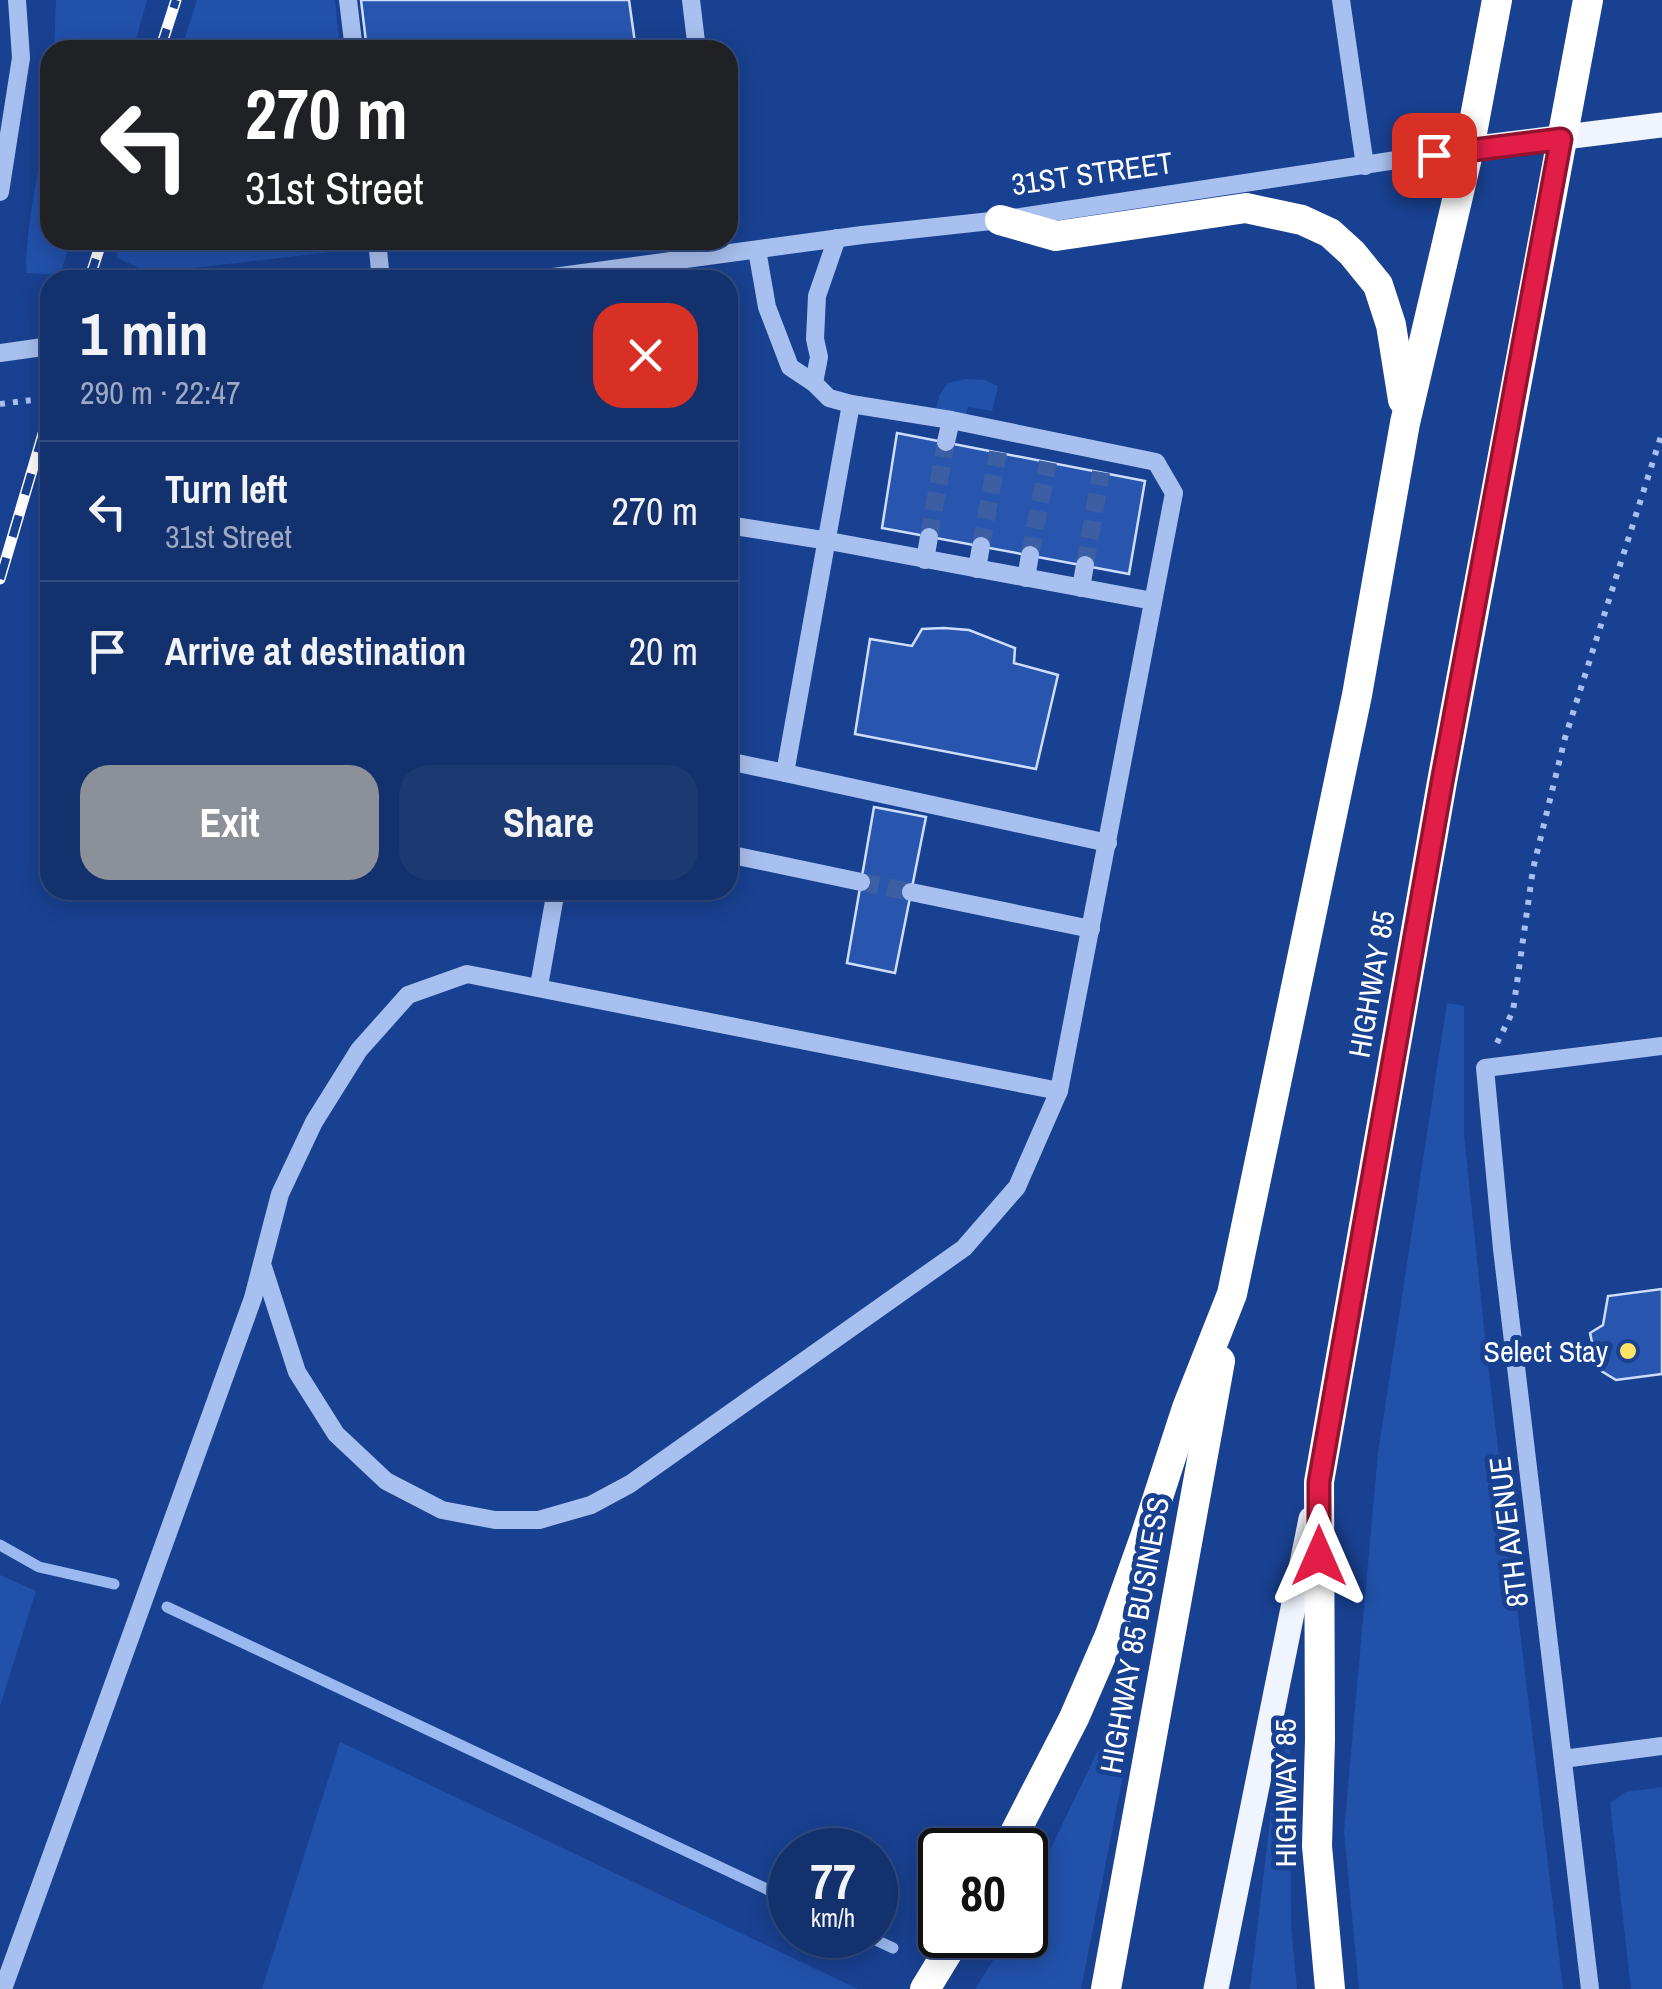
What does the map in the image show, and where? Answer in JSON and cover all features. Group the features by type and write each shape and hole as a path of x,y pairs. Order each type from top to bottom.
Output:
{"highway":[{"path":"1017,1828 1074,1718 1110,1634 1187,1408 1232,1294 1356,695 1405,424 1469,149 1497,0"},
{"name":"HIGHWAY 85","path":"1330,1989 1317,1846 1319,1482 1442,782 1588,0"},
{"path":"1000,220 1056,236 1246,208 1302,220 1330,233 1378,284 1391,324 1405,424"},
{"name":"HIGHWAY 85 BUSINESS","path":"1106,1989 1232,1294"},
{"path":"925,1989 944,1958"}],"main road":[{"name":"31ST STREET","path":"1469,149 1662,125"},
{"path":"1216,1989 1319,1482"}],"street":[{"path":"0,192 20,58 17,0"},
{"path":"348,0 353,40"},
{"path":"690,0 696,40"},
{"path":"1341,0 1365,166"},
{"name":"31ST STREET","path":"606,270 1000,220 1469,149"},
{"path":"814,384 819,358 815,339 817,296 837,238"},
{"path":"262,1267 297,1372 336,1434 386,1481 442,1510 496,1520 539,1520 591,1505 630,1484 964,1248 1017,1187 1059,1091 1174,493 1156,462 829,398 790,367 767,307 757,250"},
{"path":"0,353 40,347"},
{"path":"785,773 852,404"},
{"path":"946,442 951,420"},
{"path":"998,452 1002,431"},
{"path":"1048,462 1052,441"},
{"path":"1101,472 1106,451"},
{"path":"738,527 1153,601"},
{"path":"925,560 930,537"},
{"path":"977,570 981,546"},
{"path":"1026,578 1030,555"},
{"path":"1081,588 1086,565"},
{"path":"738,763 1108,843"},
{"path":"738,856 861,882"},
{"path":"911,892 1091,929"},
{"path":"539,986 554,900"},
{"path":"3,1989 262,1267 280,1194 314,1122 359,1050 408,995 467,974 1059,1091"},
{"path":"1485,1068 1662,1046"},
{"name":"8TH AVENUE","path":"1485,1068 1502,1249 1590,1989"},
{"path":"1563,1758 1662,1746"}],"path":[{"path":"0,404 40,400"},
{"path":"1485,1068 1513,1011 1533,869 1564,738 1662,433"}],"shaded area":[{"path":"56,0 147,0 136,40 54,40"},
{"path":"197,0 335,0 339,40 184,40"},
{"path":"40,160 40,250 68,250 62,270 26,273"},
{"path":"118,250 331,250 175,270 143,270 116,257"},
{"path":"985,380 998,386 992,411 968,407 964,423 936,411 939,396 948,383"},
{"path":"1447,1003 1464,1006 1464,1134 1563,1989 1359,1989 1344,1831 1378,1453"},
{"path":"0,1575 36,1591 0,1706"},
{"path":"1121,1706 1133,1712 1081,1989 975,1989 995,1958 1048,1958 1048,1854"},
{"path":"1290,1727 1291,1925 1297,1989 1250,1989 1272,1804"},
{"path":"340,1742 768,1946 768,1958 793,1958 858,1989 262,1989"},
{"path":"1662,1787 1662,1989 1631,1989 1610,1803 1626,1792"}],"building":[{"path":"361,0 629,0 635,40 366,40"},
{"path":"897,433 1145,481 1129,574 882,528"},
{"path":"922,629 969,630 1015,648 1014,663 1058,675 1036,769 855,734 870,639 912,646"},
{"path":"874,807 926,817 895,973 847,963"},
{"name":"Select Stay","path":"1662,1289 1662,1374 1616,1380 1598,1369 1590,1333 1603,1325 1608,1296"}],"waterway":[{"path":"0,1545 39,1567 114,1584"},
{"path":"167,1607 768,1890"}],"tunnel":[{"path":"929,537 946,442"},
{"path":"981,546 998,452"},
{"path":"1030,555 1048,462"},
{"path":"1085,565 1101,472"},
{"path":"861,882 911,892"}],"railway":[{"path":"163,40 176,0"},
{"path":"92,270 99,250"},
{"path":"0,579 40,444"}],"place":[{"name":"Select Stay","path":"1628,1351"}],"route":[{"path":"1319,1556 1319,1482 1442,782 1561,139 1434,155"}]}
